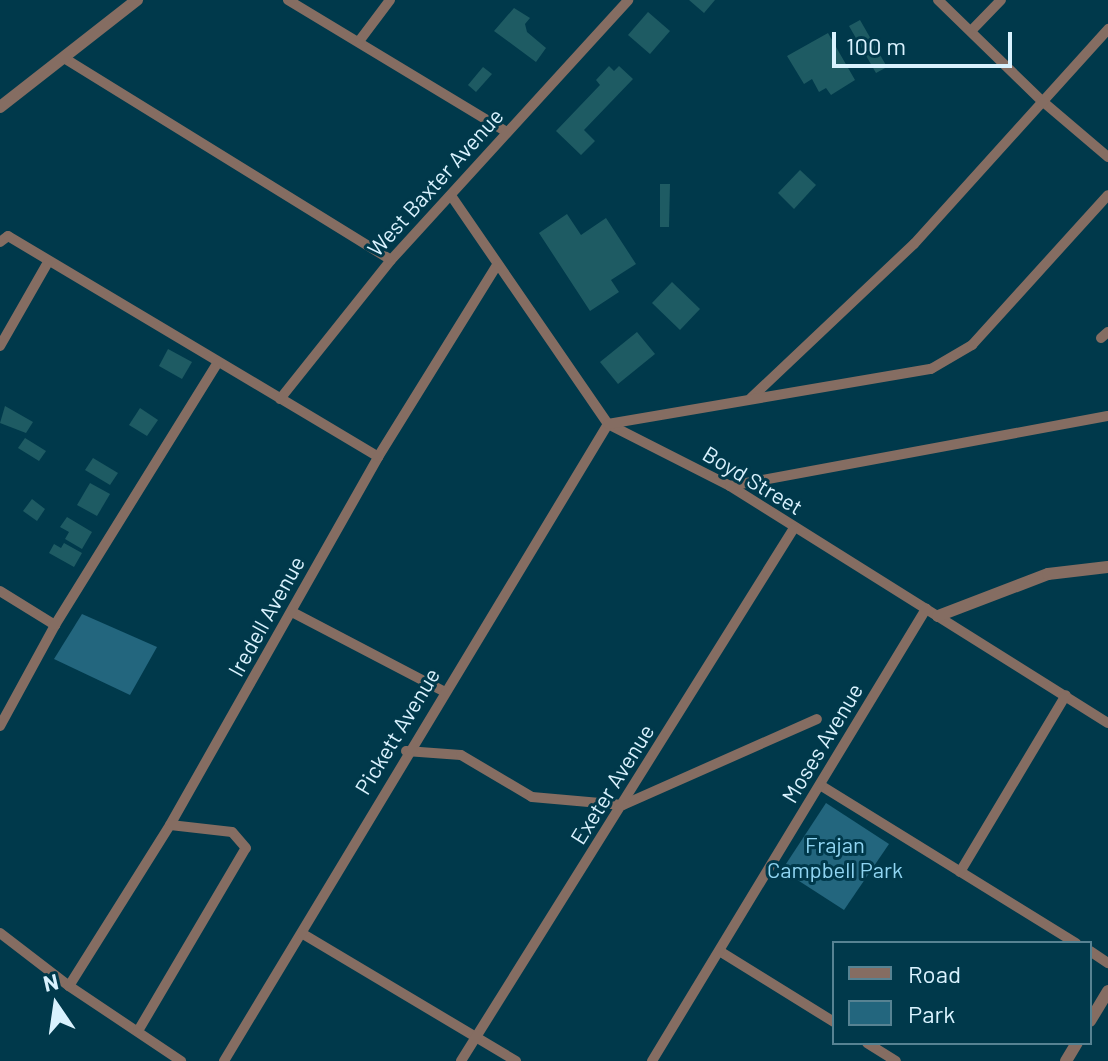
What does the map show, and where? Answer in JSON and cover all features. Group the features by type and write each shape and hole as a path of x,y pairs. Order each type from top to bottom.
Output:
{"street":[{"path":"0,107 137,0"},
{"path":"288,0 360,40 507,132"},
{"path":"360,40 390,0"},
{"name":"West Baxter Avenue","path":"280,399 391,260 452,197 628,0"},
{"path":"938,0 1041,100 1108,157"},
{"path":"971,31 1001,0"},
{"path":"750,399 914,244 1108,29"},
{"path":"64,58 391,260"},
{"path":"608,424 931,369 972,345 1108,195"},
{"name":"Boyd Street","path":"452,197 608,424 730,486 1108,723"},
{"path":"4,239 378,457"},
{"path":"0,346 47,264"},
{"name":"Iredell Avenue","path":"69,986 170,825 378,457 497,265"},
{"path":"0,726 55,625 218,362"},
{"path":"730,486 1108,416"},
{"name":"Pickett Avenue","path":"224,1061 303,934 406,751 608,424"},
{"name":"Exeter Avenue","path":"461,1061 794,528"},
{"path":"938,616 1048,574 1108,567"},
{"path":"0,591 55,625"},
{"name":"Moses Avenue","path":"652,1061 721,952 926,609"},
{"path":"292,612 445,692"},
{"path":"960,872 1066,695"},
{"path":"406,751 461,755 532,797 623,805 817,719"},
{"path":"820,785 1073,941"},
{"path":"138,1031 246,848 232,832 170,825"},
{"path":"0,933 69,986 181,1061"},
{"path":"303,934 473,1039 516,1061"},
{"path":"721,952 832,1021"},
{"path":"1092,1018 1108,991"},
{"path":"870,1045 896,1061"}],"green space":[{"path":"82,614 157,647 130,695 54,659"},
{"name":"Frajan Campbell Park","path":"826,803 889,844 844,910 782,870"}],"building":[{"path":"689,0 715,0 704,13"},
{"path":"514,8 530,18 525,24 527,32 546,48 536,62 494,31"},
{"path":"648,12 670,31 650,54 628,35"},
{"path":"860,20 887,67 876,73 849,26"},
{"path":"828,33 855,80 831,95 826,88 819,92 812,79 804,84 787,56"},
{"path":"609,66 614,71 619,66 633,79 584,130 595,141 581,155 556,131 600,85 596,80"},
{"path":"483,67 492,74 476,92 468,85"},
{"path":"800,170 816,185 794,209 778,193"},
{"path":"660,184 670,184 669,227 660,227"},
{"path":"567,214 581,235 606,218 636,264 611,280 619,292 590,311 539,233"},
{"path":"672,282 700,309 680,330 652,303"},
{"path":"637,332 655,354 618,384 600,362"},
{"path":"168,349 192,362 182,379 159,366"},
{"path":"5,406 33,422 26,433 0,423"},
{"path":"140,408 158,420 147,436 129,425"},
{"path":"25,438 46,451 39,461 18,448"},
{"path":"93,458 118,473 110,485 85,470"},
{"path":"90,483 110,494 97,516 77,505"},
{"path":"32,499 45,509 37,521 23,511"},
{"path":"67,517 92,532 82,549 65,539 69,532 60,527"},
{"path":"64,543 82,553 74,567 49,553 54,544 61,548"}]}
